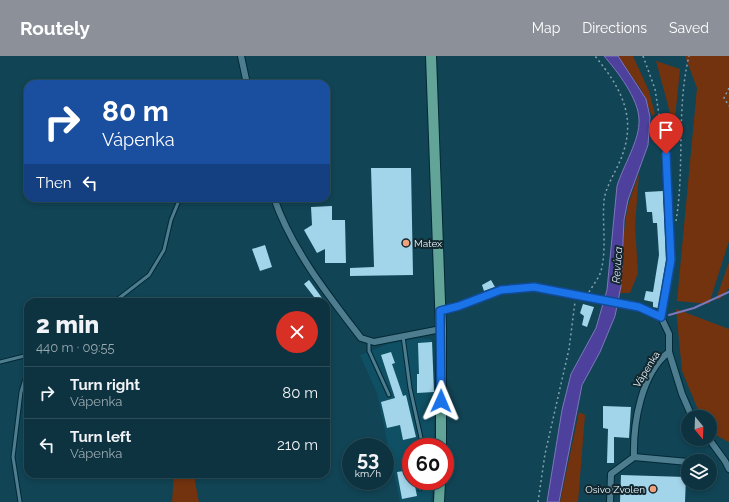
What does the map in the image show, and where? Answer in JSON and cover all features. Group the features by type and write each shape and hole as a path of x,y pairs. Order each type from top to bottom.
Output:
{"main road":[{"path":"431,56 441,329 441,438"},
{"path":"439,502 440,490"}],"street":[{"path":"242,56 246,80"},
{"path":"440,311 459,306 501,290 523,287 546,288 626,304 639,307 661,317 671,260 666,154"},
{"path":"276,202 280,214 300,252 361,338 369,342 441,329"},
{"name":"Vápenka","path":"634,457 639,404 644,388 657,366 669,352 669,334 661,317"},
{"path":"669,352 682,394 689,410"},
{"path":"714,446 729,469"},
{"path":"610,502 611,474 634,457 681,461"}],"lane":[{"path":"119,298 149,275 164,250 171,220 178,202"},
{"path":"403,336 410,388 420,438"},
{"path":"369,342 369,351 388,395"},
{"path":"0,362 24,356"},
{"path":"20,502 13,457 21,392 24,382"}],"path":[{"path":"585,296 600,272 603,258 604,199 626,146 628,125 624,104 614,80 595,56"},
{"path":"643,56 655,88 666,154"},
{"path":"676,222 678,206 680,119 689,56"},
{"path":"729,88 724,98 729,106"},
{"path":"538,502 545,454 569,349 576,295"}],"shaded area":[{"path":"618,56 633,56 649,91 655,114 652,116 642,91"},
{"path":"685,56 729,56 729,241 709,304 677,301 697,88"},
{"path":"656,61 680,69 675,118 670,113"},
{"path":"639,174 635,225 638,273 630,293 619,293 626,217 629,202"},
{"path":"729,262 729,288 720,299 716,299"},
{"path":"676,309 729,329 729,442 717,436 717,410 698,410 682,371"},
{"path":"419,338 431,339 433,343 434,438 402,438 402,490 432,490 431,502 400,502 394,474 394,438 386,438 377,393 360,355 388,344"},
{"path":"579,412 585,415 578,502 560,502"},
{"path":"174,478 195,478 199,502 172,502"}],"water":[{"name":"Revúca","path":"604,56 618,56 646,99 650,117 648,145 628,200 624,220 621,286 615,316 600,352 582,385 559,502 547,502 562,410 571,374 596,328 607,290 617,186 639,128 638,112 631,94 621,77"}],"building":[{"path":"371,168 411,168 413,275 350,276 350,268 374,267"},
{"path":"663,191 666,260 658,308 653,307 653,302 644,300 646,291 653,292 659,255 657,223 653,223 652,212 647,212 645,192"},
{"path":"332,206 332,220 345,220 346,263 325,263 325,249 317,253 304,230 312,225 311,207"},
{"path":"265,245 272,267 260,271 252,249"},
{"path":"309,280 322,298 315,298 304,284"},
{"path":"491,280 495,287 484,291 482,285"},
{"path":"583,304 594,307 587,327 582,325 584,316 580,313"},
{"path":"432,342 434,392 417,393 417,374 419,374 418,343"},
{"path":"391,352 395,363 392,364 403,396 406,395 416,437 403,438 400,425 387,428 381,402 395,398 381,355"},
{"path":"603,406 631,407 629,438 614,437 614,463 607,463 608,429 603,428"},
{"path":"402,471 402,490 416,490 417,496 402,499 397,472"},
{"name":"Osivo Zvolen","path":"621,475 681,477 681,490 685,490 685,502 620,502"}],"waterway":[{"path":"669,315 694,308 729,292"}],"place":[{"name":"Matex","path":"406,243"},
{"name":"Osivo Zvolen","path":"653,489"}],"route":[{"path":"441,401 440,311 459,306 501,290 534,287 546,288 639,307 661,317 671,260 666,154"}]}
